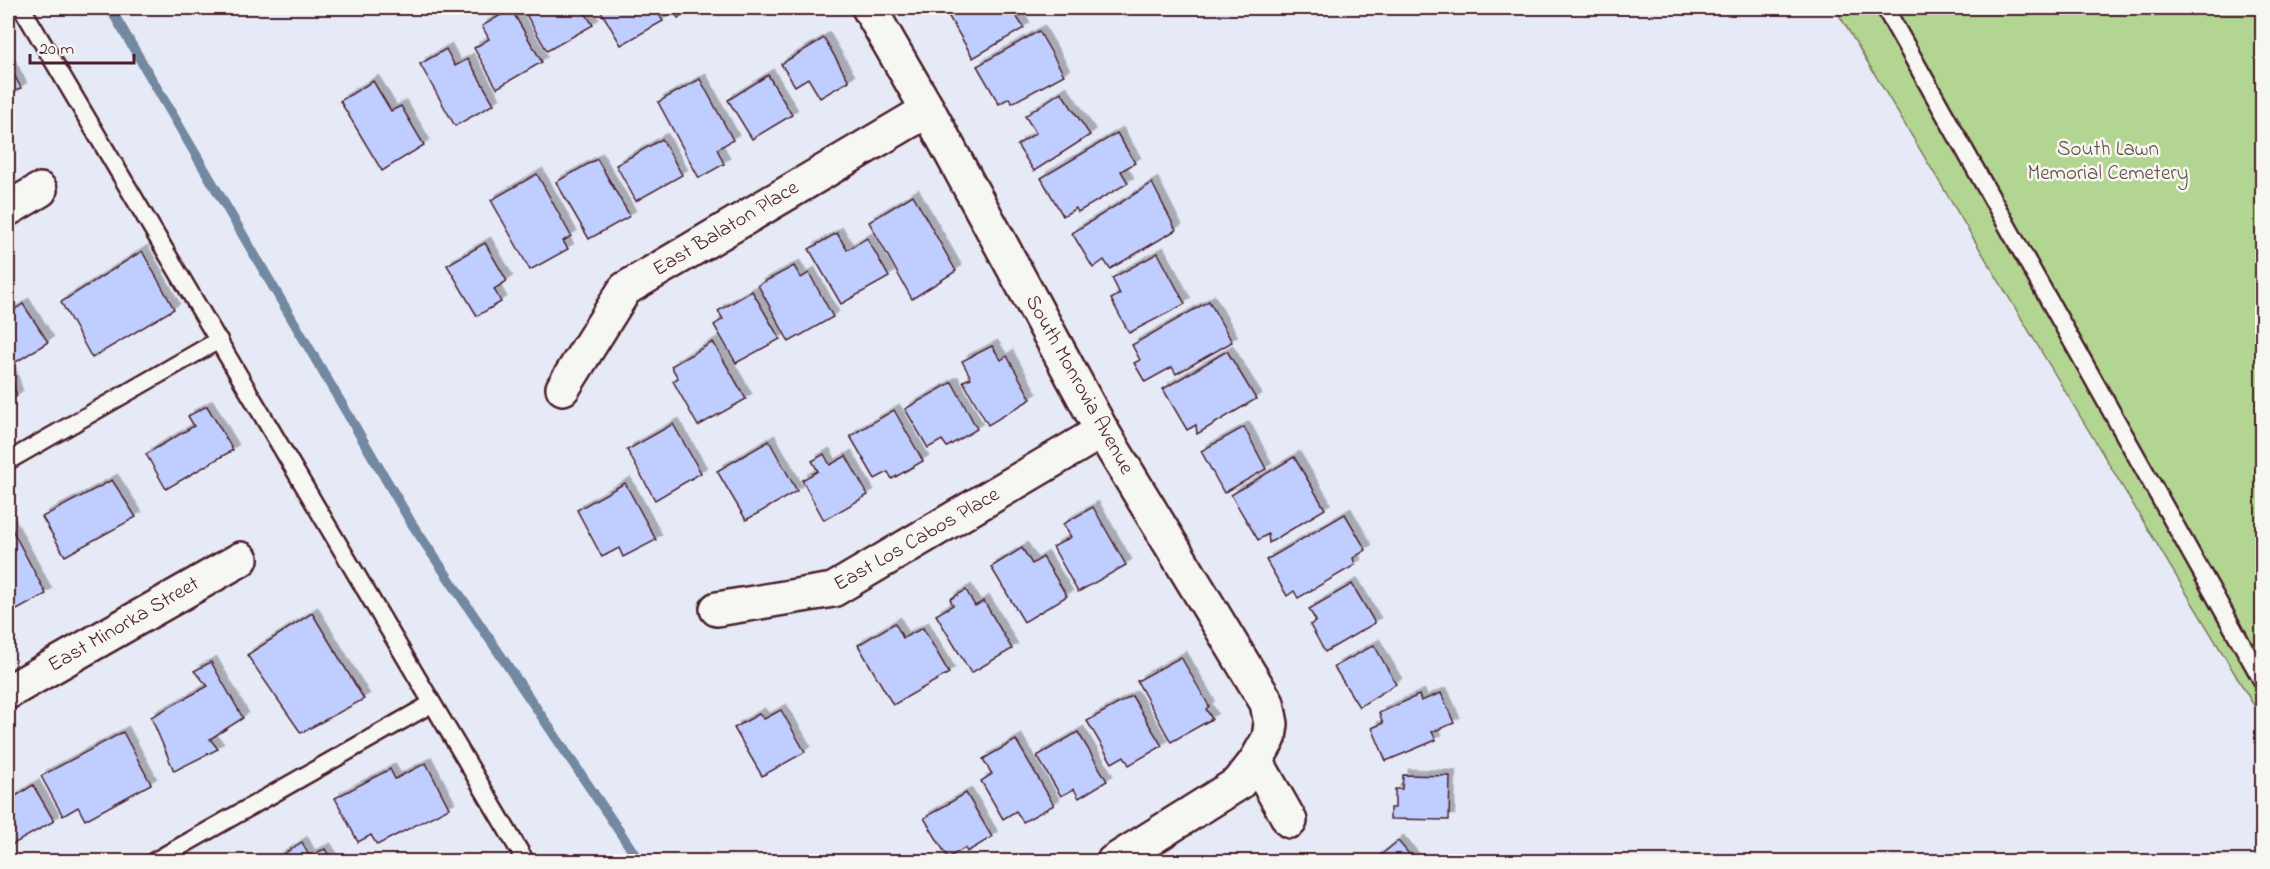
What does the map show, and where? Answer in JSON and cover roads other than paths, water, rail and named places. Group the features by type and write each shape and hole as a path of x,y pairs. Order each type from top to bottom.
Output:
{"street":[{"name":"South Monrovia Avenue","path":"869,8 928,110 1102,431 1267,703 1271,724 1269,738 1256,762 1239,783 1113,861"},
{"name":"East Balaton Place","path":"562,388 625,289 928,110"},
{"path":"8,208 40,190"},
{"name":"East Los Cabos Place","path":"717,609 833,590 1102,431"},
{"name":"East Minorka Street","path":"8,692 242,559"},
{"path":"1256,762 1290,821"}],"lane":[{"path":"22,8 526,861"},
{"path":"1885,8 2262,680"},
{"path":"8,461 219,340"},
{"path":"153,861 432,704"}],"waterway":[{"path":"110,8 412,524 640,862"}],"park label":[{"name":"South Lawn Memorial Cemetery","path":"2108,162"}]}
